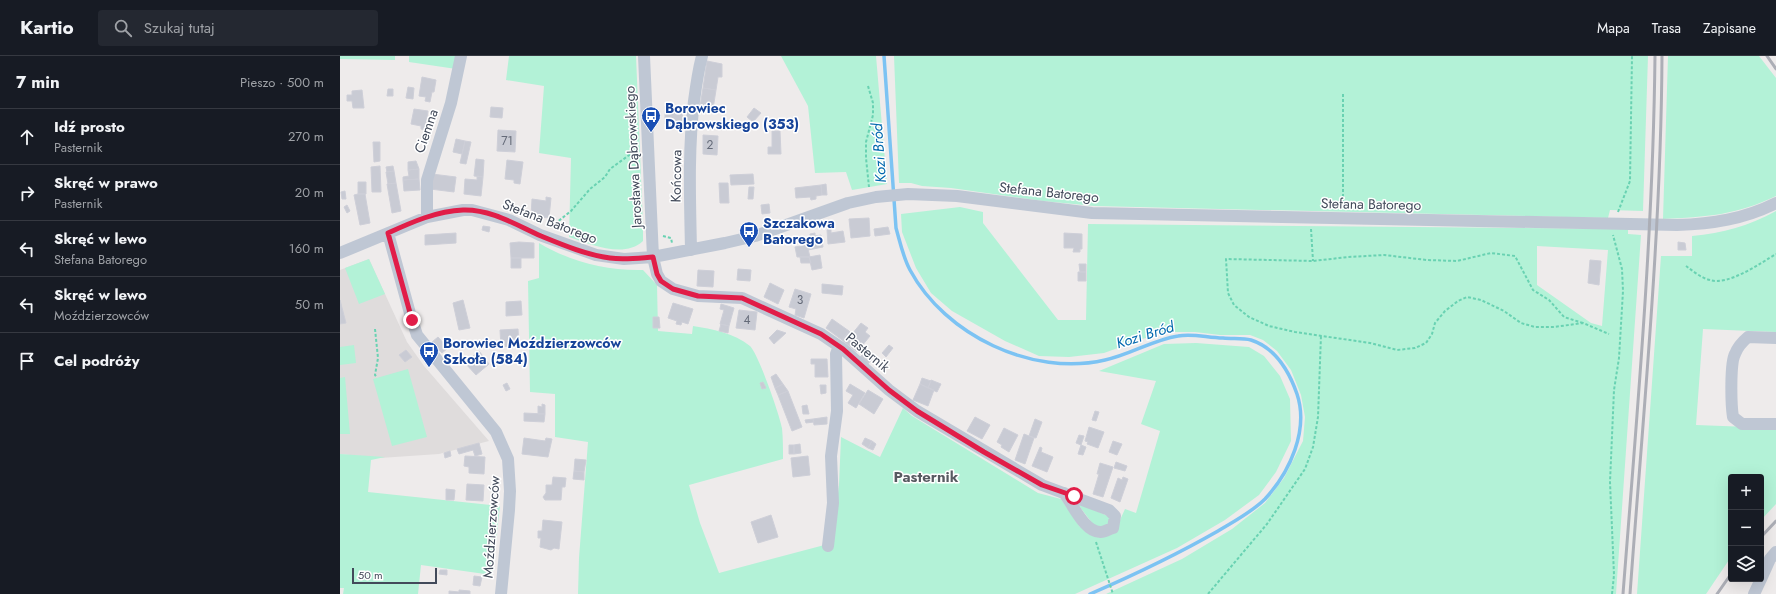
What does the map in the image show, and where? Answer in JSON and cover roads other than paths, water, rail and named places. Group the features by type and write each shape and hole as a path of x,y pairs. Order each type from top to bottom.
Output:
{"street":[{"name":"Ciemna","path":"427,217 427,180 451,103 461,56"},
{"name":"Jarosława Dąbrowskiego","path":"644,56 646,130 653,257"},
{"name":"Końcowa","path":"691,250 690,174 692,117 698,69 702,56"},
{"name":"Stefana Batorego","path":"340,253 427,217 472,210 509,220 540,235 584,252 610,258 653,257 755,236 848,203 873,198 908,194 957,196 1092,213 1612,224 1703,224 1725,221 1748,215 1776,203"},
{"name":"Moździerzowców","path":"388,233 417,335 496,432 508,459 510,491 501,594"},
{"name":"Pasternik","path":"653,257 661,281 673,289 698,296 742,298 821,334 838,346 889,390 917,411 984,452 1042,485 1064,493 1109,510 1115,516 1113,528 1103,533 1093,531 1085,524 1064,493"},
{"path":"1776,338 1748,337 1740,344 1734,355 1731,407 1733,416 1742,424 1776,424"},
{"path":"828,546 833,503 831,456 837,410 836,354 838,346"},
{"path":"1764,572 1770,559 1776,552"},
{"path":"1754,594 1760,582"}],"waterway":[{"name":"Kozi Bród","path":"884,56 896,228 910,270 925,293 945,314 968,332 993,346 1020,356 1049,362 1077,364 1105,360 1123,355 1168,338 1184,335 1251,340 1268,349 1280,361 1294,385 1300,408 1301,422 1299,436 1295,450 1282,476 1265,499 1242,516 1202,540 1123,580 1090,594"}],"railway":[{"path":"1623,594 1648,258 1654,123 1655,56"},
{"path":"1630,594 1655,258 1661,123 1662,56"},
{"path":"1767,56 1776,69"},
{"path":"1764,534 1776,521"},
{"path":"1717,594 1728,578"}],"place":[{"name":"Borowiec Dąbrowskiego (353)","path":"651,133"},
{"name":"Szczakowa Batorego","path":"749,248"},
{"name":"Borowiec Moździerzowców Szkoła (584)","path":"429,368"}],"district":[{"name":"Pasternik","path":"926,477"}]}
